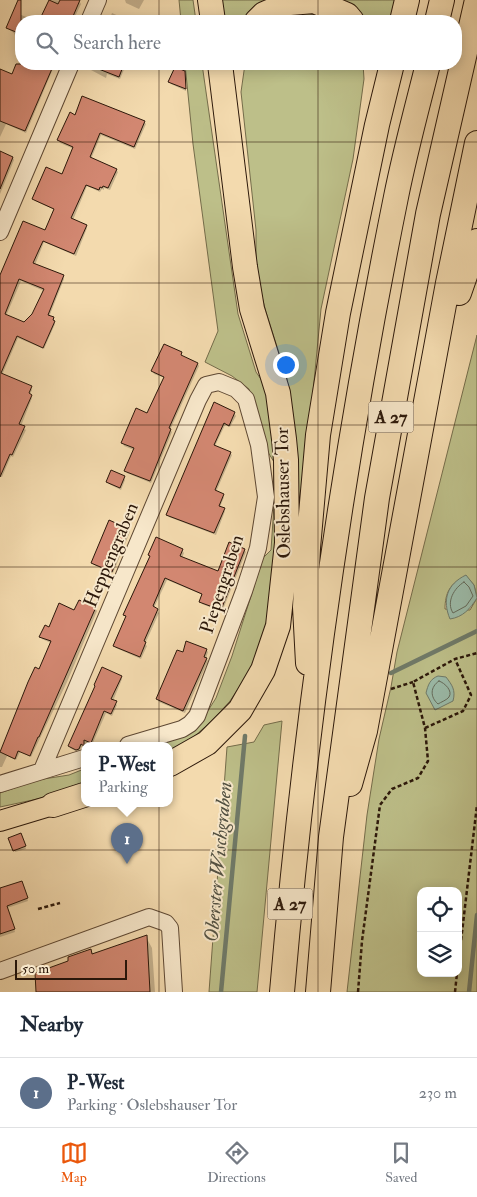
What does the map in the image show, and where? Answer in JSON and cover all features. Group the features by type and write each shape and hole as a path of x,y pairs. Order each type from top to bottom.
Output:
{"highway":[{"path":"210,0 212,15"},
{"path":"403,15 407,0"},
{"path":"438,15 442,0"},
{"name":"A 27","path":"462,66 477,0"},
{"path":"263,15 290,3 314,1 347,15"},
{"name":"Oslebshauser Tor","path":"173,762 207,743 240,710 263,670 278,626 286,543 284,439 278,393 252,309 249,292 221,70"},
{"path":"224,87 230,70"},
{"path":"374,70 371,101 377,125"},
{"path":"311,724 305,607 318,435 338,313 377,125 391,70"},
{"name":"A 27","path":"282,992 293,868 328,589 367,351 396,195 427,70"},
{"name":"A 27","path":"318,992 332,837 376,498 428,214 461,70"},
{"path":"332,837 347,795 365,731 431,375 477,144"},
{"path":"431,375 438,362 477,241"},
{"path":"53,805 81,796"}],"main road":[{"path":"0,821 53,805"}],"street":[{"path":"92,15 98,0"},
{"path":"0,232 68,70"},
{"name":"Heppengraben","path":"42,770 198,400 206,385 219,382 236,389"},
{"name":"Piepengraben","path":"138,742 182,729 197,716 244,591 258,548 266,497 259,445 246,399 236,389"},
{"path":"0,784 81,759"},
{"path":"0,971 149,917 166,923 170,928 174,992"}],"path":[{"path":"358,992 362,941 380,806 392,789 418,778 428,761 426,728 413,682 455,659 477,653"},
{"path":"426,728 463,711 471,695 455,659"},
{"path":"462,932 477,805"},
{"path":"38,909 60,903"},
{"path":"455,992 457,977"}],"green space":[{"path":"179,0 193,0 195,15 180,15"},
{"path":"219,0 278,0 255,15 221,15"},
{"path":"333,0 400,0 396,15 358,15 352,9"},
{"path":"301,13 317,15 295,15"},
{"path":"186,70 203,70 238,314 256,372 269,391 277,444 277,534 268,616 259,652 230,701 212,721 190,740 173,751 173,742 153,742 204,717 216,698 232,656 263,558 271,550 274,505 274,462 263,444 249,389 232,376 205,362 218,331 193,144"},
{"path":"244,70 363,70 364,79 353,159 321,309 299,537 297,454 287,378 256,274 256,230 241,92"},
{"path":"477,335 477,597 474,585 466,576 452,585 447,593 445,609 470,610 477,598 477,992 347,992 367,815 379,739 397,652"},
{"path":"282,721 257,992 209,992 227,747 254,742 264,725"},
{"path":"81,770 81,787 56,795 0,807 0,793 37,780 69,775"}],"water":[{"path":"466,575 474,585 477,598 466,612 450,619 446,605 448,593 454,583"},
{"path":"438,676 446,677 453,688 454,697 453,701 435,710 426,693 430,683"}],"building":[{"path":"18,0 21,0 21,15 15,15 15,32 6,28"},
{"path":"49,0 58,4 60,0 80,0 74,15 42,15"},
{"path":"15,66 15,70 51,70 25,131 0,121 0,69 12,74"},
{"path":"101,70 122,70 119,77"},
{"path":"174,70 185,71 186,89 168,82"},
{"path":"82,96 145,121 134,147 100,133 90,157 117,169 108,188 103,186 99,190 86,185 71,218 87,225 74,254 43,241 33,263 64,275 48,315 54,317 53,320 55,321 43,348 17,336 1,373 32,386 29,393 32,395 19,424 25,426 0,477 0,275 23,221 45,230 54,209 32,199 46,167 62,174 73,147 57,140 70,112 75,115","holes":["19,279 44,289 32,314 24,322 5,314"]},
{"path":"0,151 13,157 0,189"},
{"path":"164,344 182,352 181,355 198,363 169,428 171,429 150,481 124,471 134,448 121,443 136,408 147,413 164,377 151,371"},
{"path":"214,402 235,412 229,426 224,423 214,445 231,452 215,490 224,494 219,506 225,508 214,533 166,515"},
{"path":"111,470 125,476 120,488 106,482"},
{"path":"109,520 129,529 112,572 91,563"},
{"path":"156,537 183,549 180,556 218,571 229,542 245,549 221,610 199,602 202,594 165,578 153,606 158,609 144,641 146,642 140,657 113,646 126,616 123,615 150,556 148,555"},
{"path":"79,600 96,607 30,756 18,751 15,759 0,752 28,682 35,667 39,669 51,641 39,637 45,625 49,627 59,603 74,610"},
{"path":"186,641 207,649 204,657 207,658 183,711 156,699 177,650 183,652"},
{"path":"102,667 122,676 111,699 117,701 111,714 104,711 91,742 84,740 84,742 81,742 79,749 76,750 68,746"},
{"path":"21,833 26,846 13,851 8,838"},
{"path":"22,881 28,898 7,906 15,929 0,934 0,888"},
{"path":"147,935 150,992 36,992 35,973 68,961 68,957 91,949 92,954"}],"waterway":[{"path":"391,673 477,631"},
{"name":"Oberster Wischgraben","path":"221,992 245,736"},
{"path":"469,992 477,915"}],"place":[{"name":"P-West","path":"127,864"}]}
